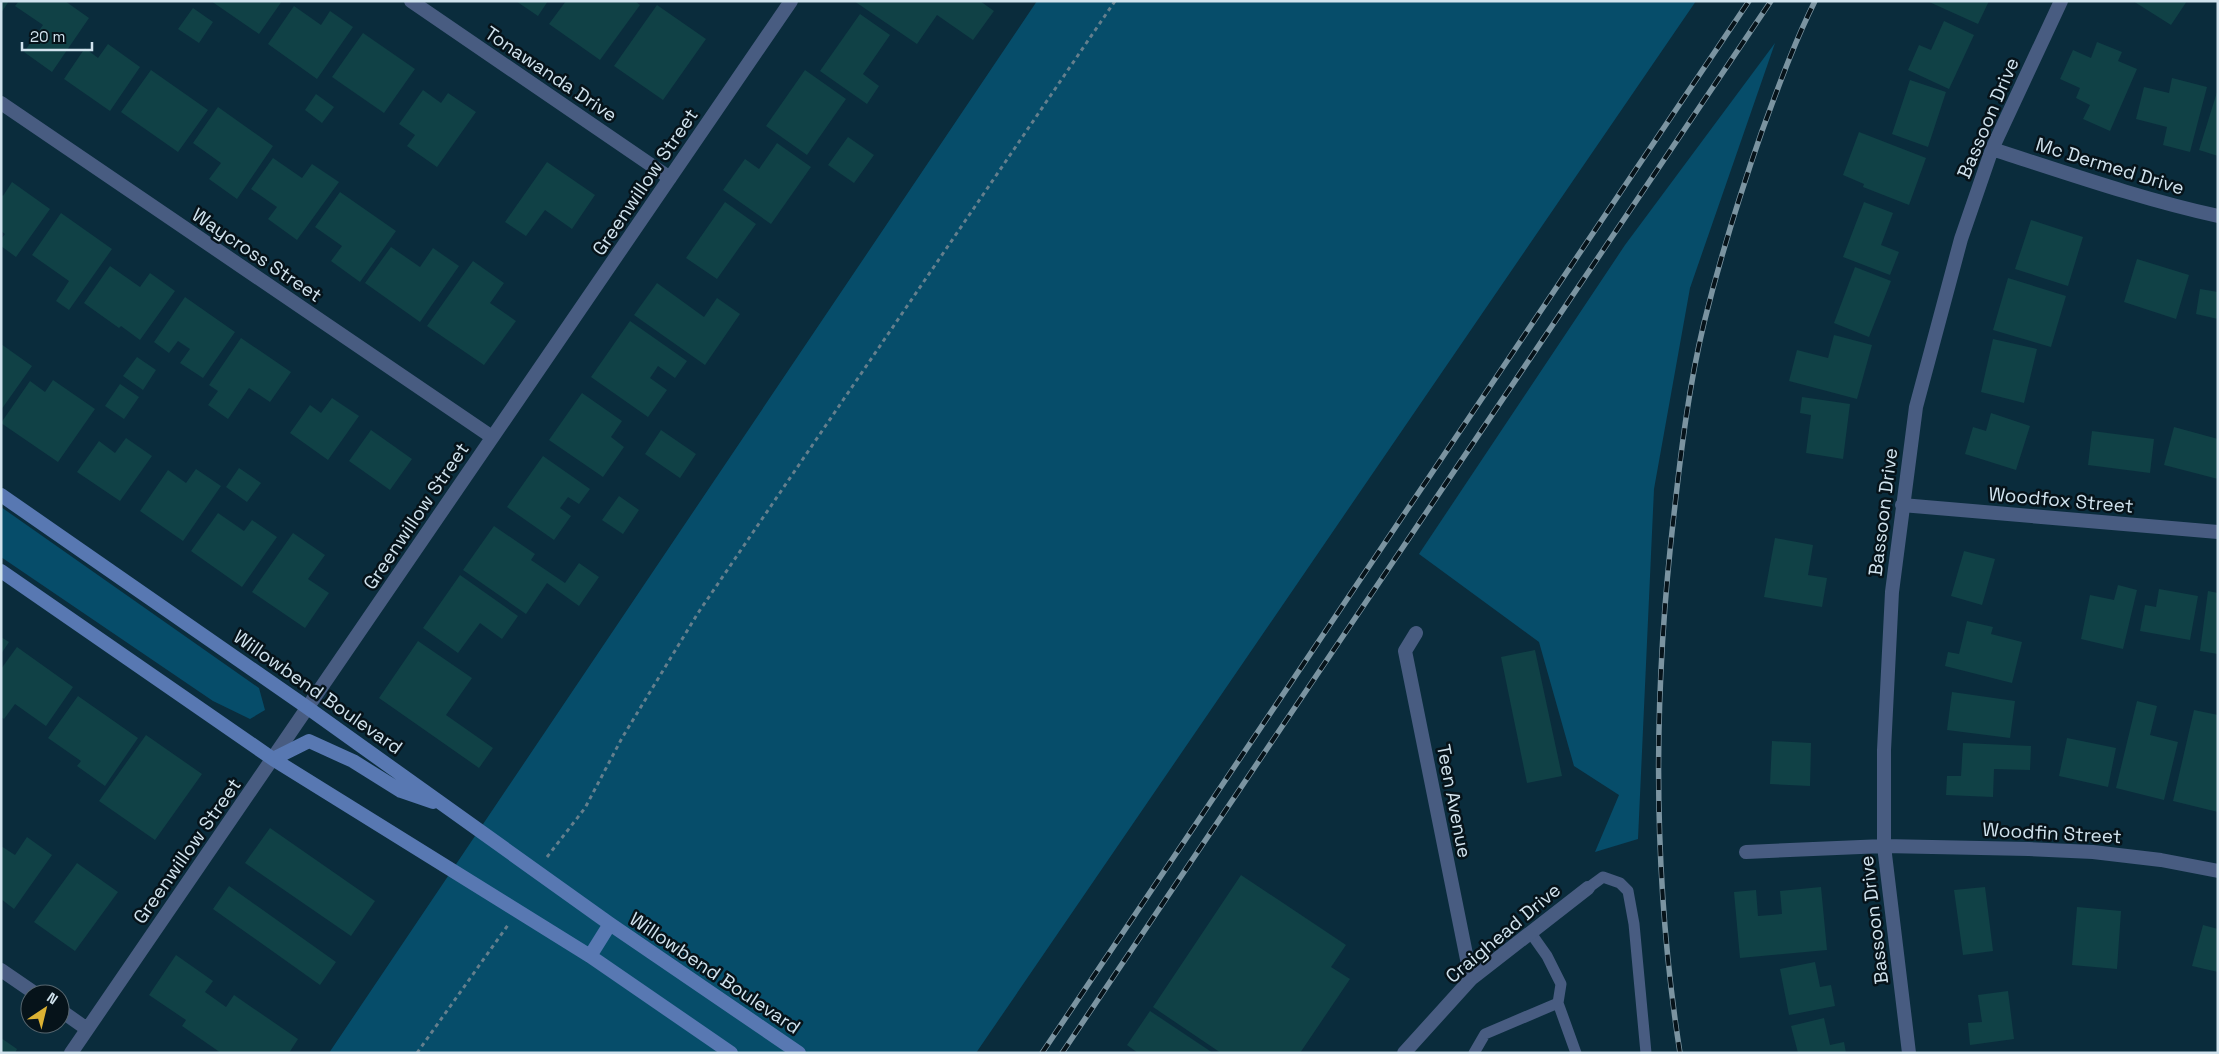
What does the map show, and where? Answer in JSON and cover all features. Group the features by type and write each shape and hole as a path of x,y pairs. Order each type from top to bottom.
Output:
{"main road":[{"name":"Willowbend Boulevard","path":"1,495 450,808 610,924 799,1053"},
{"path":"1,572 273,759 590,956 731,1053"},
{"path":"273,759 309,741 353,761 401,791 450,808"},
{"name":"Willowbend Boulevard","path":"590,956 610,924"}],"street":[{"name":"Tonawanda Drive","path":"411,1 670,178"},
{"name":"Greenwillow Street","path":"71,1053 791,1"},
{"name":"Bassoon Drive","path":"1909,1053 1884,846 1884,750 1892,592 1916,407 1961,239 1992,149 2061,1"},
{"name":"Waycross Street","path":"1,103 492,437"},
{"name":"Mc Dermed Drive","path":"1992,149 2105,186 2181,208 2218,216"},
{"name":"Woodfox Street","path":"1902,505 2218,532"},
{"name":"Teen Avenue","path":"1416,633 1405,651 1470,979"},
{"path":"1746,852 1884,846"},
{"name":"Woodfin Street","path":"1884,846 2093,852 2161,860 2218,871"},
{"name":"Craighead Drive","path":"1404,1053 1470,979 1588,888"},
{"path":"1,970 21,984"},
{"path":"70,1017 87,1029"}],"lane":[{"path":"1588,888 1603,877 1620,883 1628,891 1634,924 1646,1053"},
{"path":"1530,932 1547,956 1561,984 1558,1003 1576,1053"},
{"path":"1474,1053 1485,1034 1558,1003"}],"path":[{"path":"536,871 585,808 622,738 698,613 1115,1"},
{"path":"417,1053 518,910"}],"shaded area":[{"path":"1037,1 1696,1 976,1053 329,1053"},
{"path":"1775,43 1690,288 1654,489 1638,839 1595,852 1619,795 1574,766 1539,642 1419,554 1625,245"},
{"path":"1,507 259,688 265,710 250,719 213,701 1,557"}],"building":[{"path":"1,1 9,1 1,13"},
{"path":"19,1 65,1 89,18 52,72 24,52 43,25 15,6"},
{"path":"211,1 282,1 259,34"},
{"path":"516,1 548,1 538,16"},
{"path":"566,1 635,1 640,5 600,60 549,24"},
{"path":"854,1 980,1 994,11 973,40 937,15 917,44"},
{"path":"1927,1 1989,1 1978,24"},
{"path":"2133,1 2187,1 2171,25"},
{"path":"657,5 706,39 663,100 614,66"},
{"path":"294,6 321,25 330,11 353,27 317,79 268,44"},
{"path":"193,8 213,22 199,43 178,29"},
{"path":"860,14 890,35 863,74 879,86 867,104 820,71"},
{"path":"1944,21 1974,35 1949,89 1908,70 1919,45 1931,50"},
{"path":"363,33 415,69 384,113 332,77"},
{"path":"2097,42 2122,52 2118,61 2137,69 2110,131 2083,119 2090,105 2076,98 2080,88 2060,79 2073,50 2091,58"},
{"path":"108,44 140,67 110,111 64,79 85,48 98,58"},
{"path":"151,70 208,110 178,152 121,112"},
{"path":"805,70 846,99 807,155 766,126"},
{"path":"2172,78 2207,87 2190,152 2163,145 2167,127 2136,119 2144,87 2169,93"},
{"path":"1910,80 1946,92 1928,147 1892,134"},
{"path":"2218,89 2218,156 2199,150"},
{"path":"423,90 441,103 448,93 476,112 437,167 407,146 415,135 399,124"},
{"path":"316,94 334,107 322,123 305,110"},
{"path":"218,107 273,146 237,199 209,179 221,163 193,143"},
{"path":"1859,132 1926,158 1909,205 1863,187 1864,184 1843,175"},
{"path":"848,137 874,155 854,183 828,165"},
{"path":"777,143 811,167 771,224 723,190 745,159 759,169"},
{"path":"273,158 302,178 312,164 339,182 297,240 268,219 277,207 251,189"},
{"path":"547,162 595,195 572,229 545,210 526,236 505,222"},
{"path":"12,182 50,209 16,257 1,246 1,239 5,234 1,231 1,194 3,196"},
{"path":"340,192 396,231 360,282 331,261 342,246 315,227"},
{"path":"725,202 756,224 717,279 686,258"},
{"path":"1864,202 1893,213 1881,245 1899,252 1890,275 1843,257"},
{"path":"61,213 112,249 69,310 56,301 69,281 32,255"},
{"path":"2031,220 2083,237 2068,286 2015,269"},
{"path":"391,247 420,267 433,248 459,266 420,322 365,283"},
{"path":"2137,259 2189,275 2176,319 2124,302"},
{"path":"473,261 504,283 490,303 516,321 484,365 427,326"},
{"path":"110,266 140,287 150,273 175,291 140,340 121,326 119,328 84,303"},
{"path":"1855,267 1891,281 1869,337 1834,323"},
{"path":"2008,278 2066,296 2051,347 1993,330"},
{"path":"657,283 704,317 717,298 740,314 705,365 634,315"},
{"path":"2200,289 2218,292 2218,319 2196,314"},
{"path":"185,297 235,332 203,378 180,363 190,349 178,341 169,353 154,342"},
{"path":"630,321 687,361 675,378 658,366 650,378 667,390 648,417 591,377"},
{"path":"1834,335 1872,345 1857,399 1789,381 1797,350 1828,358"},
{"path":"241,338 291,372 270,402 249,388 228,419 208,405 218,391 209,385"},
{"path":"1993,339 2037,349 2024,403 1981,392"},
{"path":"1,344 32,366 1,410"},
{"path":"137,357 156,370 143,390 123,376"},
{"path":"53,380 95,409 58,462 1,423 30,381 45,392"},
{"path":"120,384 139,397 124,419 105,406"},
{"path":"582,393 622,421 611,437 624,447 603,477 549,440"},
{"path":"1802,397 1850,404 1843,459 1806,453 1811,415 1800,413"},
{"path":"332,398 359,416 328,460 290,433 310,405 321,413"},
{"path":"1991,413 2030,426 2016,470 1965,454 1973,427 1986,431"},
{"path":"2174,427 2218,439 2218,479 2164,465"},
{"path":"371,430 412,459 390,490 349,461"},
{"path":"661,430 696,454 680,478 645,454"},
{"path":"2092,431 2154,439 2150,473 2088,465"},
{"path":"126,438 152,456 120,501 77,472 99,441 115,453"},
{"path":"543,456 590,489 579,504 568,497 560,508 571,516 554,540 507,507"},
{"path":"239,468 261,483 247,502 226,487"},
{"path":"196,469 221,486 183,541 140,511 168,470 186,483"},
{"path":"619,496 639,510 623,534 602,520"},
{"path":"218,513 244,531 252,520 277,537 242,587 191,551"},
{"path":"494,526 535,554 531,560 565,583 579,563 599,577 579,606 547,583 526,614 463,570"},
{"path":"293,533 325,555 308,579 329,593 305,628 252,592"},
{"path":"1775,538 1813,545 1808,575 1827,578 1822,607 1764,597"},
{"path":"1964,551 1995,559 1982,605 1951,596"},
{"path":"460,575 518,616 502,639 480,623 458,653 423,628"},
{"path":"2118,585 2137,590 2123,649 2081,639 2090,595 2114,600"},
{"path":"2159,589 2198,596 2190,640 2140,631 2145,605 2156,607"},
{"path":"2208,591 2218,593 2218,654 2200,651"},
{"path":"1967,621 1993,627 1991,634 2022,642 2012,683 1945,666 1948,652 1959,654"},
{"path":"1,637 9,642 1,654"},
{"path":"418,641 472,678 446,715 493,748 479,768 379,698"},
{"path":"17,647 73,687 46,726 15,704 4,719 1,717 1,669"},
{"path":"1535,650 1562,776 1527,783 1501,657"},
{"path":"1952,692 2015,701 2010,738 1947,730"},
{"path":"78,696 138,738 105,786 77,766 81,761 48,738"},
{"path":"2137,701 2157,706 2150,735 2178,742 2164,800 2116,788"},
{"path":"2194,710 2218,715 2218,812 2173,801"},
{"path":"146,735 202,774 155,840 99,801"},
{"path":"2067,738 2116,748 2108,787 2059,776"},
{"path":"1772,741 1811,743 1810,786 1770,784"},
{"path":"1963,743 2031,746 2030,770 1994,769 1993,797 1946,795 1947,776 1961,776"},
{"path":"270,828 375,901 351,936 245,863"},
{"path":"27,837 52,855 14,909 1,899 1,846 15,855"},
{"path":"77,863 118,892 75,951 34,922"},
{"path":"1241,875 1346,945 1331,967 1350,979 1300,1053 1221,1053 1153,1007"},
{"path":"229,886 336,962 320,985 213,909"},
{"path":"1821,887 1827,950 1740,958 1734,892 1756,890 1758,916 1782,914 1780,891"},
{"path":"1985,887 1993,951 1963,955 1954,890"},
{"path":"2077,907 2121,911 2117,969 2072,965"},
{"path":"2203,925 2218,929 2218,972 2192,966"},
{"path":"176,955 213,981 205,992 226,1007 234,995 298,1039 289,1053 221,1053 182,1026 186,1020 149,995"},
{"path":"1815,962 1820,987 1831,985 1835,1006 1789,1015 1780,969"},
{"path":"2008,991 2014,1039 1970,1045 1968,1023 1982,1022 1978,995"},
{"path":"1150,1011 1213,1053 1138,1053 1127,1045"},
{"path":"1824,1018 1830,1045 1844,1042 1846,1053 1798,1053 1791,1026"},
{"path":"1,1038 17,1049 15,1053 1,1053"}],"railway":[{"path":"1042,1053 1749,1"},
{"path":"1062,1053 1771,1"},
{"path":"1680,1053 1664,918 1660,851 1659,716 1667,581 1683,442 1699,346 1731,226 1774,98 1793,49 1815,1"}]}
